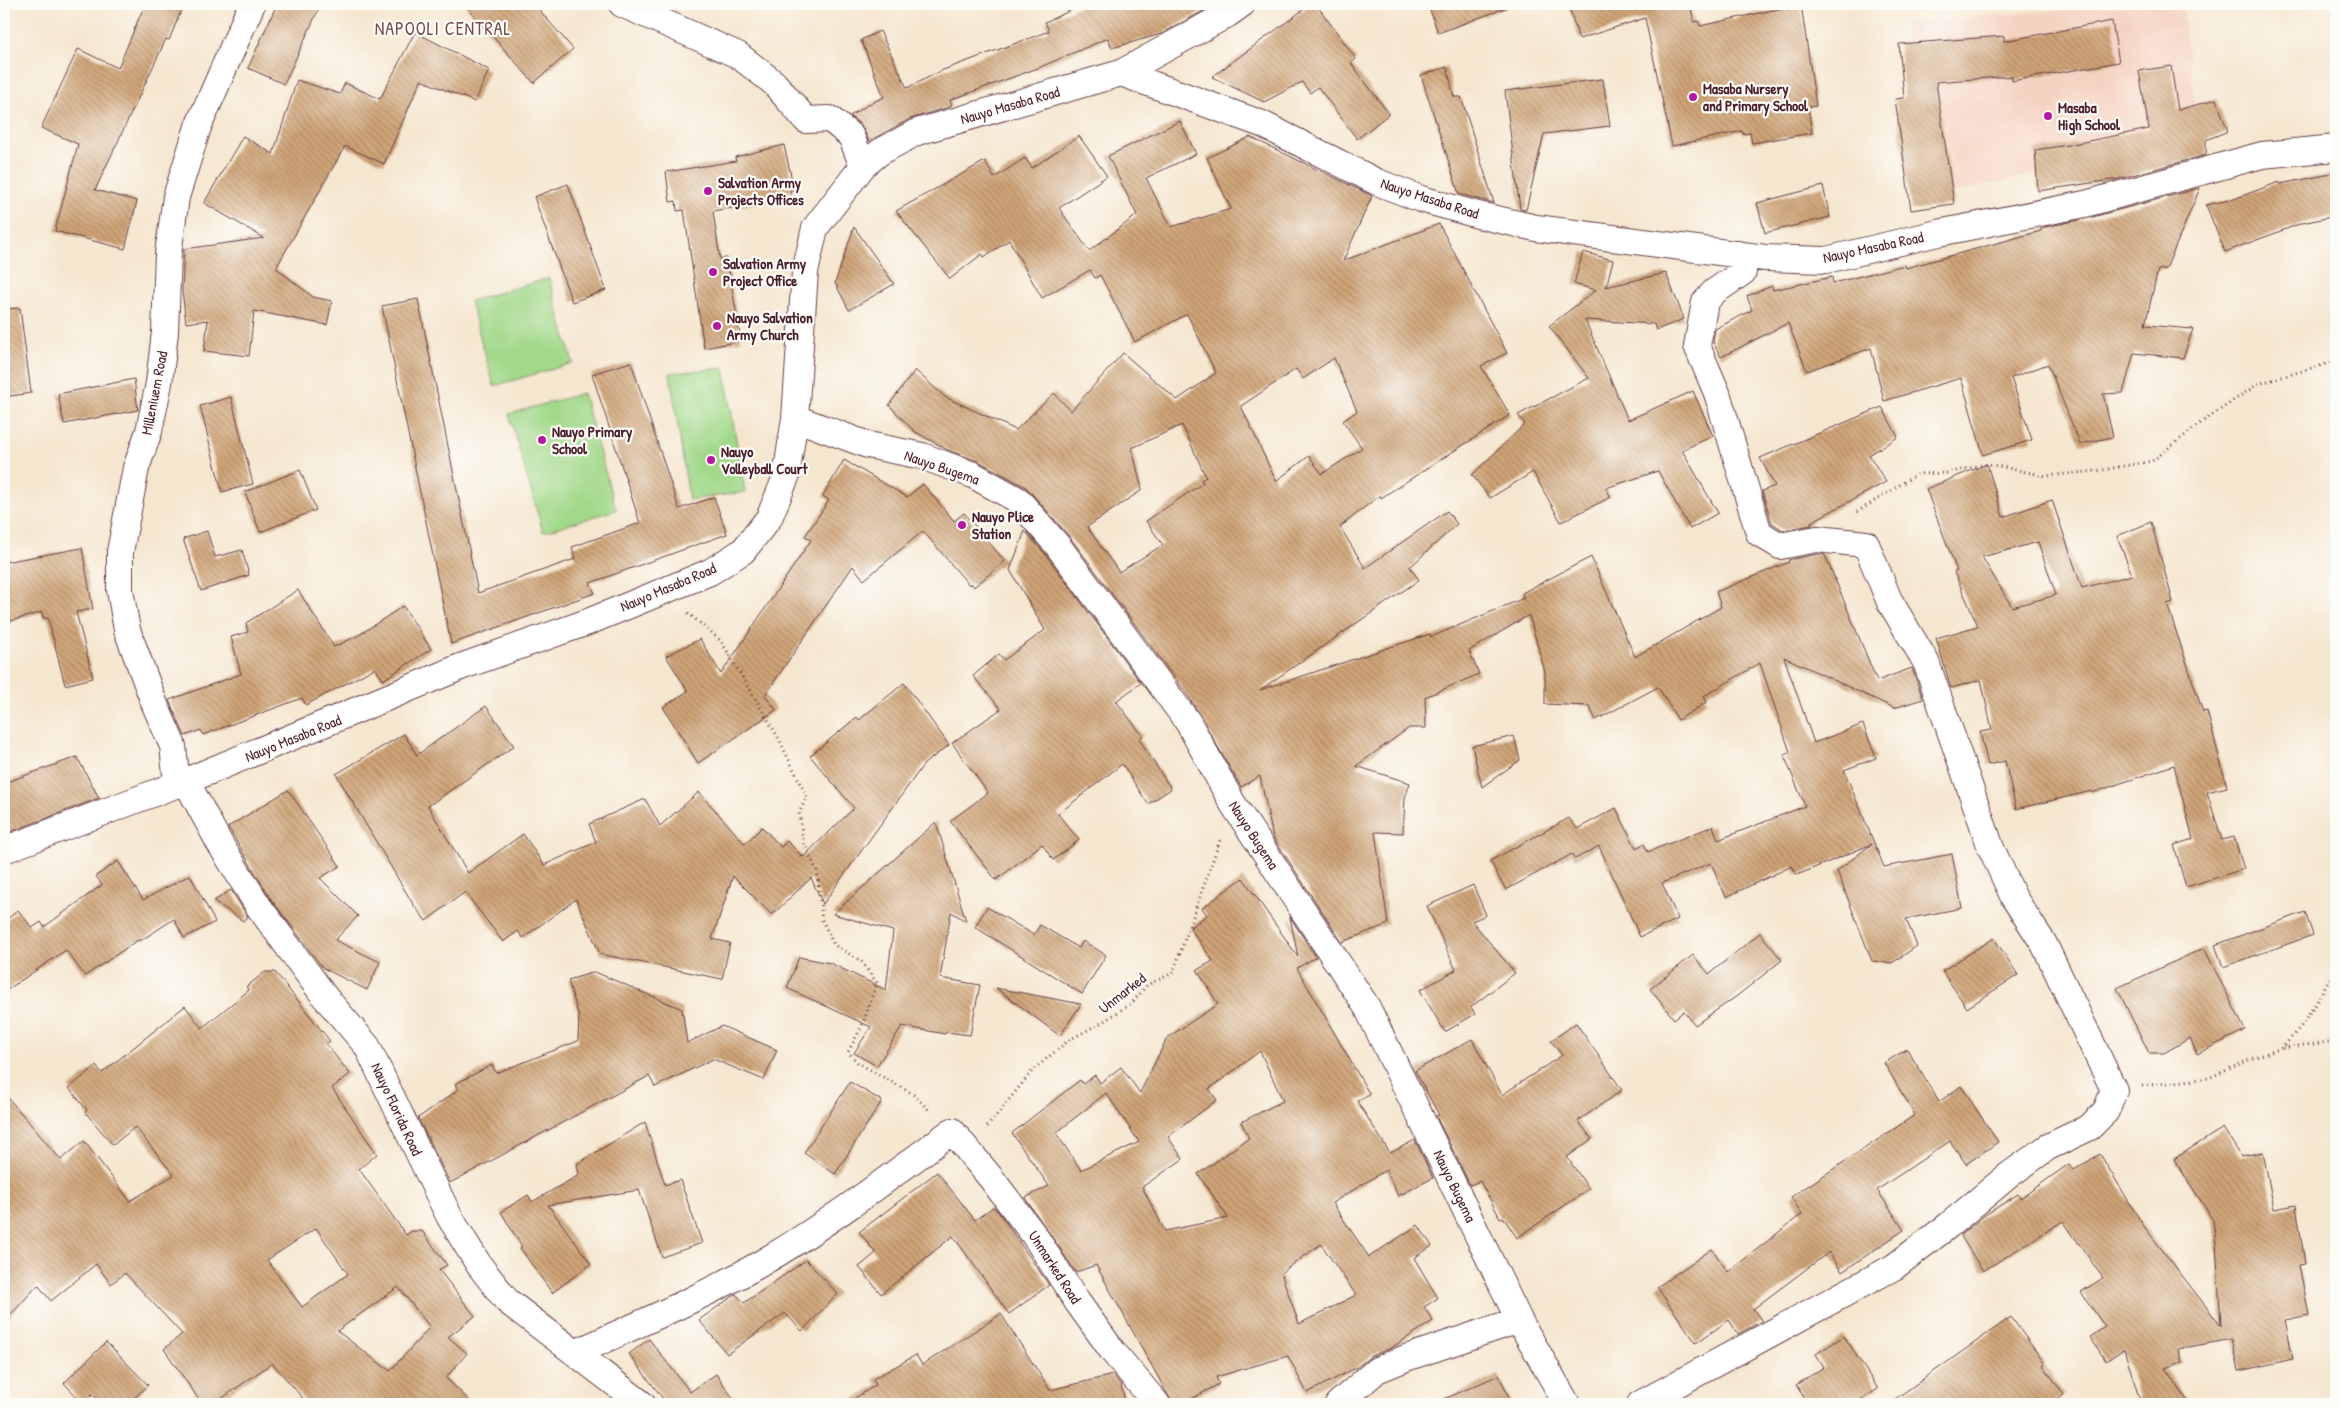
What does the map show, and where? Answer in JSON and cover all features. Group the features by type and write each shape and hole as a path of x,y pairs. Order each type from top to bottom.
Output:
{"street":[{"name":"Milleniuem Road","path":"182,783 173,746 155,705 127,630 120,590 120,552 136,468 149,431 159,383 165,332 168,254 176,197 198,127 252,4"},
{"path":"622,4 738,55 774,83 806,120 830,119 850,136 863,166"},
{"path":"1121,74 1232,7"},
{"name":"Nauyo Masaba Road","path":"4,850 182,783 463,666 588,622 710,572 743,551 769,518 786,477 795,418 805,272 815,228 863,166 880,152 917,132 1121,74 1262,124 1377,182 1422,199 1536,228 1764,258 1826,260 1938,233 2085,204 2262,155 2336,148"},
{"path":"1640,1404 1894,1268 1949,1226 2009,1175 2048,1148 2090,1127 2106,1111 2114,1090 2044,944 2014,898 1991,848 1926,662 1889,600 1866,544 1817,539 1780,546 1759,533 1717,393 1697,346 1705,302 1714,292 1743,272 1738,254"},
{"name":"Nauyo Bugema","path":"795,418 868,445 922,456 973,474 1018,500 1058,546 1188,722 1233,804 1367,1007 1519,1320 1567,1404"},
{"name":"Nauyo Florida Road","path":"182,783 259,907 325,996 367,1046 449,1216 479,1265 507,1301 642,1404"},
{"path":"575,1352 655,1317 757,1266 807,1235 952,1131"},
{"name":"Unmarked Road","path":"952,1131 991,1178 1034,1235 1078,1303 1114,1353 1157,1404"},
{"path":"1338,1404 1377,1370 1406,1358 1519,1320"}],"path":[{"path":"1856,512 1917,474 1948,473 1988,464 2046,476 2097,471 2152,461 2202,422 2258,384 2336,361"},
{"path":"661,591 722,642 778,737 807,797 799,813 804,844 817,871 822,920 834,945 861,962 877,984 862,1026 848,1052 858,1063 913,1094 952,1131"},
{"name":"Unmarked","path":"952,1131 978,1139 1033,1070 1069,1040 1101,1023 1132,1003 1147,985 1172,973 1233,804"},
{"path":"2282,1048 2304,1023 2336,969"},
{"path":"2114,1090 2209,1078 2251,1059 2282,1048 2336,1041"}],"shaded area":[{"name":"Masaba High School","path":"2150,4 2182,4 2199,136 1917,201 1904,22"}],"green space":[{"path":"549,278 573,363 494,386 470,301"},
{"name":"Nauyo Volleyball Court","path":"724,368 745,492 689,500 670,373"},
{"path":"583,393 616,510 543,532 509,414"}],"building":[{"path":"145,4 184,4 169,40 166,39 95,190 137,201 125,249 55,231 78,144 41,128 78,49 118,68"},
{"path":"277,4 321,4 284,84 248,68"},
{"path":"464,4 534,4 573,49 534,83"},
{"path":"1085,4 1216,4 1161,34 1112,48 1108,38 1038,68 950,100 952,105 949,107 910,119 869,141 861,125 850,116 884,97 861,40 880,31 907,88 943,70 1049,31 1045,22"},
{"path":"1311,4 1316,4 1356,59 1351,63 1389,114 1357,139 1318,87 1310,93 1302,82 1264,102 1212,77"},
{"path":"1428,4 1508,4 1508,7 1438,33"},
{"path":"1568,4 1690,4 1694,22 1698,21 1700,26 1801,4 1816,106 1808,107 1812,133 1752,143 1750,133 1743,134 1742,131 1672,146 1645,18 1579,39"},
{"path":"2112,21 2119,62 2012,81 2012,76 1936,82 1954,204 1911,210 1895,99 1904,98 1899,44 2004,36 2004,41"},
{"path":"415,32 489,70 475,102 421,80 384,164 345,146 276,268 313,297 332,301 327,325 254,311 249,356 204,351 208,320 186,323 182,290 184,249 264,238 204,203 243,136 273,154 297,80 340,94 345,83 380,99"},
{"path":"2171,66 2178,110 2216,99 2228,131 2206,140 2206,155 2118,179 2038,191 2035,150 2149,129 2139,71"},
{"path":"1447,67 1454,97 1461,97 1494,203 1459,194 1421,75"},
{"path":"1603,79 1610,126 1544,134 1526,210 1520,209 1505,91"},
{"path":"1180,121 1196,154 1146,178 1171,227 1231,209 1207,158 1250,137 1372,196 1343,261 1439,224 1507,353 1481,366 1510,415 1381,498 1380,495 1340,527 1365,568 1447,511 1457,524 1410,567 1419,580 1260,690 1430,634 1431,637 1524,598 1522,593 1591,557 1635,657 1721,607 1716,592 1789,562 1788,560 1818,554 1825,555 1877,681 1912,668 1923,699 1894,708 1784,657 1814,743 1863,724 1876,758 1844,770 1884,867 1952,854 1962,908 1906,919 1917,946 1892,963 1872,961 1837,871 1872,844 1797,875 1792,866 1726,897 1711,863 1662,883 1678,919 1640,937 1599,846 1575,859 1572,854 1506,890 1490,861 1569,818 1577,829 1616,808 1636,848 1644,844 1648,852 1713,826 1718,840 1805,806 1784,755 1790,752 1760,663 1704,696 1707,702 1678,720 1658,687 1596,720 1589,706 1545,704 1545,672 1529,615 1469,651 1479,674 1425,697 1426,728 1409,728 1356,766 1410,783 1405,798 1403,833 1375,832 1388,924 1342,942 1273,837 1260,776 1241,787 1189,697 1069,536 1026,487 980,462 948,450 914,431 889,405 915,370 945,397 1016,430 1054,393 1071,411 1123,353 1177,400 1216,373 1187,314 1135,342 1100,275 1095,278 1090,270 1042,298 1009,240 984,257 982,254 950,279 896,211 985,161 994,178 1025,158 1032,168 1079,136 1107,176 1059,208 1089,251 1137,215 1108,156","holes":["1334,358 1357,411 1343,421 1362,448 1322,474 1309,456 1276,481 1241,406 1296,369 1303,379","1182,425 1206,477 1201,480 1203,483 1146,521 1163,545 1119,572 1087,527 1142,490 1132,448"]},
{"path":"784,145 794,189 790,190 791,197 713,211 720,259 727,258 741,341 704,348 684,210 677,211 676,201 670,202 666,172 736,161 735,157"},
{"path":"2336,173 2336,216 2302,223 2225,252 2206,205 2234,199 2279,182 2280,184"},
{"path":"568,184 606,290 572,302 534,197"},
{"path":"1823,186 1830,217 1765,233 1757,203"},
{"path":"2200,188 2166,269 2158,270 2145,325 2193,329 2183,358 2134,353 2123,393 2103,394 2113,437 2080,444 2048,364 2011,378 2032,440 1983,455 1961,378 1884,401 1871,348 1807,371 1788,323 1721,357 1713,342 1715,329 1752,310 1747,296 1772,286 1773,290 1832,277 1833,283 1905,265 1906,268 2041,231 2041,228 2089,218"},
{"path":"854,227 894,284 849,310 835,283"},
{"path":"1583,252 1613,260 1606,287 1666,273 1684,319 1656,330 1654,324 1585,320 1628,420 1693,391 1713,436 1682,450 1718,513 1690,529 1658,471 1606,488 1611,497 1561,522 1533,472 1490,498 1472,475 1525,424 1518,415 1589,378 1549,326 1596,290 1574,284"},
{"path":"418,299 478,593 575,559 572,547 640,523 592,374 631,362 679,509 714,497 727,534 590,583 595,593 451,644 382,306"},
{"path":"20,308 31,393 4,397 4,309"},
{"path":"134,379 138,410 64,424 58,394"},
{"path":"231,397 253,484 222,492 200,406"},
{"path":"1882,407 1898,437 1869,455 1886,482 1811,522 1812,525 1783,530 1772,523 1762,491 1775,486 1760,458"},
{"path":"844,460 907,497 923,484 954,521 964,513 1005,561 974,587 971,583 969,585 923,531 864,580 853,566 765,695 776,710 698,763 663,707 688,691 666,656 700,639 721,674 811,540 805,536 829,500 823,496"},
{"path":"1987,464 2003,517 2052,500 2082,588 2132,575 2117,536 2151,522 2173,602 2167,604 2203,712 2207,711 2227,787 2207,792 2222,840 2234,837 2244,869 2186,887 2174,845 2193,839 2174,765 2092,793 2092,791 2016,809 2005,761 1988,765 1980,732 1992,730 1981,680 1951,688 1936,638 1978,626 1954,572 1957,571 1926,489","holes":["2038,542 2056,595 2012,607 1982,557"]},
{"path":"300,470 316,510 260,532 245,492"},
{"path":"207,531 215,557 242,550 249,575 201,591 183,539"},
{"path":"1025,531 1046,555 1141,683 1116,701 1143,736 1139,739 1171,789 1148,804 1122,764 1058,814 1079,840 1053,860 1042,844 996,880 950,821 988,793 952,743 1001,709 973,676 999,654 1004,660 1045,630 1010,570"},
{"path":"82,548 93,609 76,612 93,678 65,685 48,618 43,618 42,612 4,623 4,562"},
{"path":"298,590 334,647 359,635 403,606 431,649 383,680 375,668 306,705 302,698 203,735 201,730 185,736 169,700 241,674 231,637 248,632 246,623"},
{"path":"904,683 949,745 924,764 823,904 811,878 772,915 733,876 712,939 730,943 722,979 600,954 576,899 523,938 518,931 503,942 465,892 426,921 413,904 336,774 404,734 417,755 486,706 514,746 428,806 468,873 523,834 544,865 596,842 589,824 645,799 660,826 699,792 745,844 762,827 781,847 787,841 803,857 854,808 810,756 857,717 859,720"},
{"path":"1514,736 1520,760 1482,787 1472,746"},
{"path":"77,757 99,798 10,832 4,813 4,783"},
{"path":"288,790 340,866 320,878 358,916 335,940 380,962 367,990 323,968 271,899 228,827"},
{"path":"936,822 966,921 951,912 940,978 980,985 970,1035 946,1032 945,1034 902,1026 877,1066 854,1053 871,1027 787,988 799,957 830,963 886,990 893,931 833,914"},
{"path":"118,861 143,900 190,875 215,922 184,938 174,919 140,941 138,940 85,976 66,950 4,992 4,922 18,910 32,928 41,922 44,927 102,885 96,876"},
{"path":"1243,878 1298,957 1290,917 1316,957 1297,968 1370,1095 1357,1101 1390,1153 1415,1140 1433,1178 1398,1196 1386,1170 1332,1203 1369,1257 1418,1225 1432,1246 1414,1258 1438,1298 1424,1307 1433,1321 1391,1348 1371,1356 1356,1368 1307,1393 1288,1356 1216,1377 1219,1384 1182,1404 1173,1404 1096,1265 1076,1272 1025,1198 1049,1186 1012,1133 1080,1080 1083,1084 1095,1075 1100,1083 1121,1067 1140,1093 1167,1038 1218,1004 1197,970 1213,961 1190,928 1207,915 1202,908","holes":["1260,1051 1283,1101 1241,1122 1249,1138 1198,1174 1228,1218 1165,1231 1142,1187 1183,1159 1168,1137 1217,1100 1209,1089","1106,1093 1139,1142 1081,1170 1056,1133","1321,1244 1356,1295 1299,1324 1281,1273"]},
{"path":"1473,885 1486,915 1472,921 1515,973 1471,1007 1475,1014 1445,1032 1420,990 1456,970 1427,906"},
{"path":"231,890 248,917 243,921 214,901"},
{"path":"987,907 1034,935 1040,925 1079,948 1083,941 1106,955 1082,994 975,927"},
{"path":"2305,912 2313,935 2223,967 2215,945"},
{"path":"1760,933 1782,960 1737,996 1695,1025 1684,1011 1674,1019 1650,989 1693,955 1709,974"},
{"path":"1994,938 2018,975 1967,1008 1942,971"},
{"path":"2204,948 2245,1030 2197,1054 2190,1038 2164,1053 2149,1053 2117,988"},
{"path":"265,972 275,972 330,1041 326,1044 350,1074 332,1088 377,1154 359,1169 406,1235 412,1231 422,1231 447,1265 439,1270 475,1316 448,1337 467,1353 446,1378 473,1404 308,1404 272,1363 214,1404 202,1404 164,1349 182,1334 125,1273 111,1284 96,1264 51,1301 38,1285 4,1322 4,1093 61,1160 84,1141 130,1201 174,1175 135,1127 113,1145 85,1112 87,1110 69,1088 96,1066 102,1073 185,1006 202,1028 249,990 246,987","holes":["316,1228 348,1274 302,1307 267,1260","398,1287 430,1327 390,1371 337,1331"]},
{"path":"595,972 682,1009 687,1043 722,1026 777,1050 764,1080 713,1059 655,1087 649,1076 450,1183 418,1118 458,1090 455,1084 492,1065 496,1073 578,1041 579,1017 568,980"},
{"path":"996,988 1081,1004 1060,1036"},
{"path":"1576,1023 1622,1090 1578,1121 1592,1139 1567,1157 1589,1189 1517,1238 1503,1217 1500,1218 1480,1181 1470,1185 1436,1116 1439,1115 1415,1071 1472,1039 1502,1095 1562,1055 1551,1041"},
{"path":"1907,1049 1939,1102 1961,1086 1998,1142 1966,1164 1950,1141 1877,1190 1904,1230 1842,1272 1829,1252 1753,1309 1762,1321 1738,1334 1729,1320 1696,1343 1657,1287 1712,1249 1728,1272 1802,1214 1791,1197 1915,1115 1884,1063"},
{"path":"850,1082 882,1101 835,1174 804,1153"},
{"path":"645,1122 665,1185 680,1180 702,1243 662,1257 639,1190 548,1205 591,1264 552,1293 520,1248 522,1247 501,1212 528,1195 532,1202 579,1175 577,1164"},
{"path":"2223,1128 2241,1156 2263,1152 2274,1209 2296,1205 2305,1264 2299,1265 2309,1315 2285,1320 2293,1359 2239,1371 2232,1339 2178,1349 2182,1362 2165,1368 2190,1404 2141,1404 2124,1349 2106,1361 2090,1337 2105,1327 2081,1292 2103,1278 2063,1221 1983,1271 1960,1235 1985,1215 2018,1194 2021,1198 2069,1164 2074,1170 2100,1154 2143,1225 2221,1326 2213,1220 2174,1159"},
{"path":"937,1172 975,1220 993,1207 997,1210 1049,1285 1009,1314 953,1236 881,1294 859,1267 876,1253 859,1232"},
{"path":"806,1260 838,1294 802,1331 785,1313 727,1354 699,1320 736,1294 744,1303"},
{"path":"1001,1314 1050,1390 1113,1375 1121,1385 1126,1404 845,1404 876,1385 873,1379 916,1355 922,1365"},
{"path":"2011,1317 2045,1364 2043,1365 2064,1395 2050,1404 1888,1404"},
{"path":"1844,1336 1878,1389 1854,1404 1808,1404 1796,1385 1824,1367 1816,1354"},
{"path":"649,1339 690,1392 716,1374 737,1404 667,1404 629,1354"},
{"path":"106,1342 148,1385 128,1404 103,1404 92,1394 83,1403 64,1383"},
{"path":"1499,1375 1512,1404 1433,1404"}],"place":[{"name":"Masaba Nursery and Primary School","path":"1693,97"},
{"name":"Masaba High School","path":"2048,116"},
{"name":"Salvation Army Projects Offices","path":"708,191"},
{"name":"Salvation Army Project Office","path":"713,272"},
{"name":"Nauyo Salvation Army Church","path":"717,326"},
{"name":"Nauyo Primary School","path":"542,440"},
{"name":"Nauyo Volleyball Court","path":"711,460"},
{"name":"Nauyo Plice Station","path":"962,525"}],"district":[{"name":"NAPOOLI CENTRAL","path":"443,28"}]}
